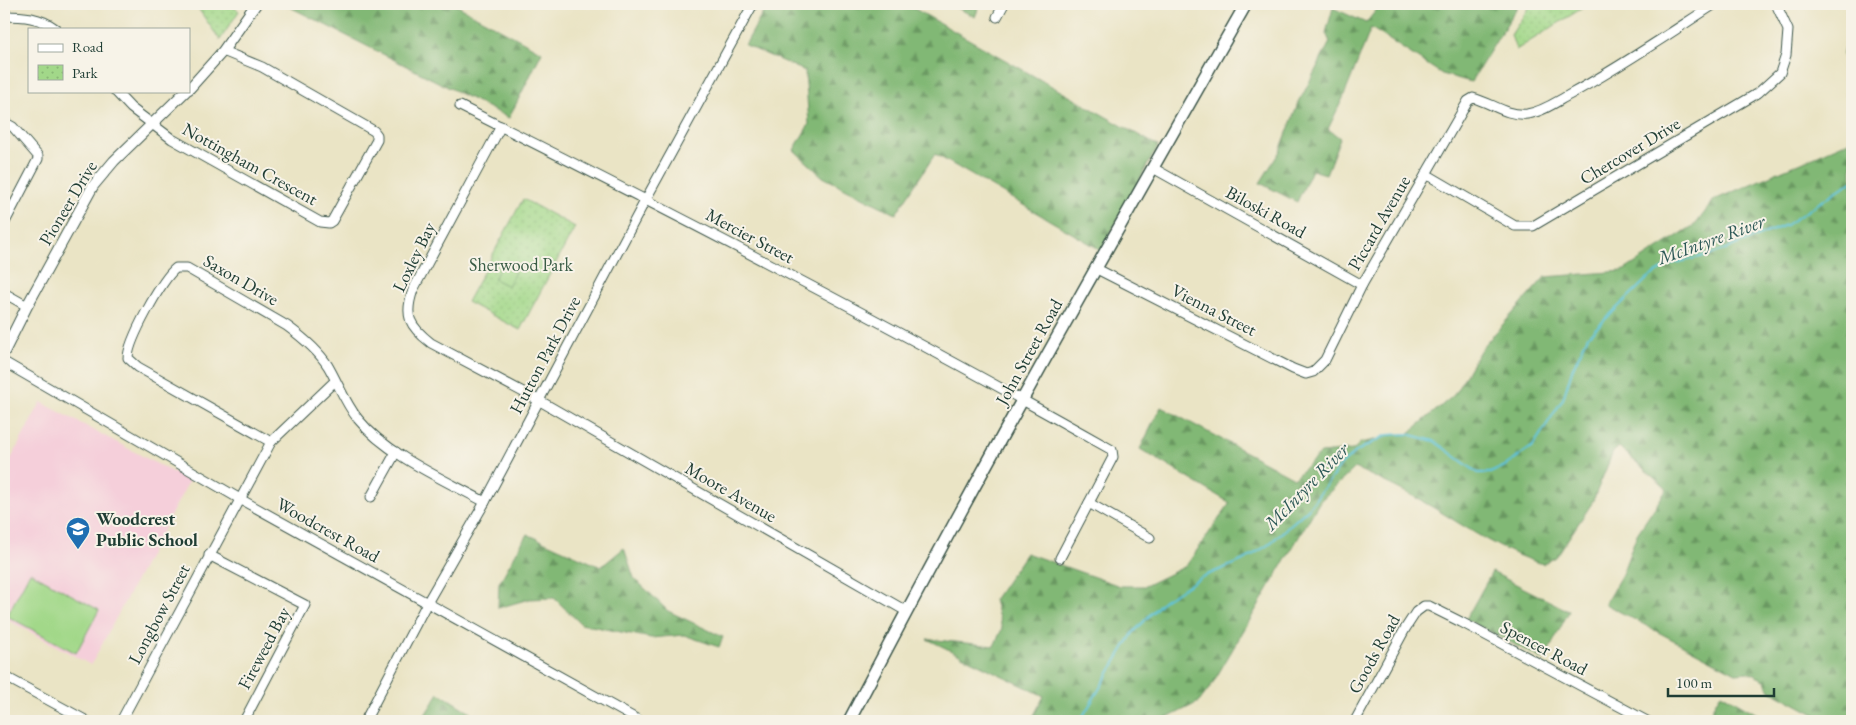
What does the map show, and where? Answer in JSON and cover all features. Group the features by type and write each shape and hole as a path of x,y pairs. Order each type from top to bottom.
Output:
{"main road":[{"name":"John Street Road","path":"849,721 906,611 1095,268 1246,4"}],"street":[{"path":"190,87 223,51 256,4"},
{"name":"Hutton Park Drive","path":"365,721 427,603 540,401 646,199 753,4"},
{"path":"996,17 1004,4"},
{"name":"Piccard Avenue","path":"1319,368 1325,360 1362,285 1468,101 1473,98 1501,111 1513,113 1526,114 1539,111 1587,86 1715,4"},
{"name":"Chercover Drive","path":"1426,174 1515,226 1533,226 1758,92 1780,73 1786,55 1788,30 1776,4"},
{"path":"4,16 23,16 40,20 54,28"},
{"name":"Nottingham Crescent","path":"152,124 172,139 320,222 329,223 334,219 377,140 377,135 374,131 262,67 223,51"},
{"path":"116,92 131,108 152,124"},
{"name":"Pioneer Drive","path":"4,352 93,186 114,161 185,92"},
{"name":"Mercier Street","path":"460,106 646,199 1023,400 1112,450 1113,457 1089,503"},
{"path":"4,122 12,126 38,156 38,159 4,224"},
{"name":"Loxley Bay","path":"500,126 413,290 408,303 408,316 418,333 431,342 540,401"},
{"name":"Biloski Road","path":"1153,168 1362,285"},
{"name":"Saxon Drive","path":"271,442 138,367 128,358 130,345 164,280 176,268 187,268 287,326 302,337 327,365 358,420 396,452 485,502"},
{"name":"Vienna Street","path":"1095,268 1302,373 1306,374 1319,368"},
{"path":"4,293 27,306"},
{"name":"Woodcrest Road","path":"4,362 240,499 640,721"},
{"name":"Longbow Street","path":"121,721 271,442 335,381"},
{"name":"Moore Avenue","path":"540,401 906,611"},
{"path":"371,497 396,452"},
{"path":"1060,558 1089,503 1150,538"},
{"name":"Fireweed Bay","path":"210,555 305,606 244,721"},
{"name":"Goods Road","path":"1355,721 1416,612 1424,606"},
{"name":"Spencer Road","path":"1424,606 1429,606 1461,622 1647,721"},
{"path":"4,676 87,721"}],"shaded area":[{"name":"Woodcrest Public School","path":"41,402 189,481 91,665 4,618 4,472"}],"green space":[{"path":"195,4 229,4 239,11 220,40"},
{"path":"284,4 454,4 542,52 509,118"},
{"path":"768,4 906,4 1158,146 1101,250 935,154 896,214 823,177 794,150 809,124 805,71 745,45"},
{"path":"950,4 980,4 975,17"},
{"path":"1381,4 1519,4 1471,82 1442,74 1371,28 1344,96 1328,129 1340,138 1326,174 1312,170 1297,202 1260,183 1280,151 1298,104 1330,42 1326,33 1333,8 1366,23"},
{"path":"1531,4 1583,4 1584,7 1516,50 1511,35"},
{"path":"1852,18 1852,721 1827,721 1770,690 1765,680 1747,672 1736,673 1605,604 1622,574 1637,534 1667,489 1619,447 1613,452 1592,503 1556,557 1543,564 1500,547 1415,497 1355,468 1320,501 1211,686 1199,702 1161,721 1031,721 1044,696 927,639 994,646 1002,629 994,600 1026,553 1120,586 1145,586 1186,566 1230,503 1140,449 1161,407 1294,478 1321,453 1353,450 1360,443 1379,439 1387,435 1408,434 1454,395 1481,349 1545,277 1623,271 1696,224 1714,200 1850,141 1843,53"},
{"name":"Sherwood Park","path":"523,199 575,227 520,330 467,302"},
{"path":"501,265 515,272 508,286 494,279"},
{"path":"527,534 601,567 624,548 634,578 668,611 723,637 719,647 684,635 651,638 581,624 554,598 529,599 498,608 499,583"},
{"path":"30,572 99,610 76,653 7,616"},
{"path":"1492,572 1569,611 1544,660 1466,619"},
{"path":"439,693 471,713 470,721 421,721"},
{"path":"1721,693 1769,721 1705,721"}],"waterway":[{"name":"McIntyre River","path":"1080,721 1133,633 1164,600 1202,577 1246,559 1268,545 1308,509 1342,464 1357,451 1387,435 1408,434 1434,441 1478,473 1490,473 1505,466 1533,446 1563,399 1572,370 1588,336 1648,278 1670,264 1713,254 1786,225 1852,181"}],"place":[{"name":"Woodcrest Public School","path":"78,550"}]}
